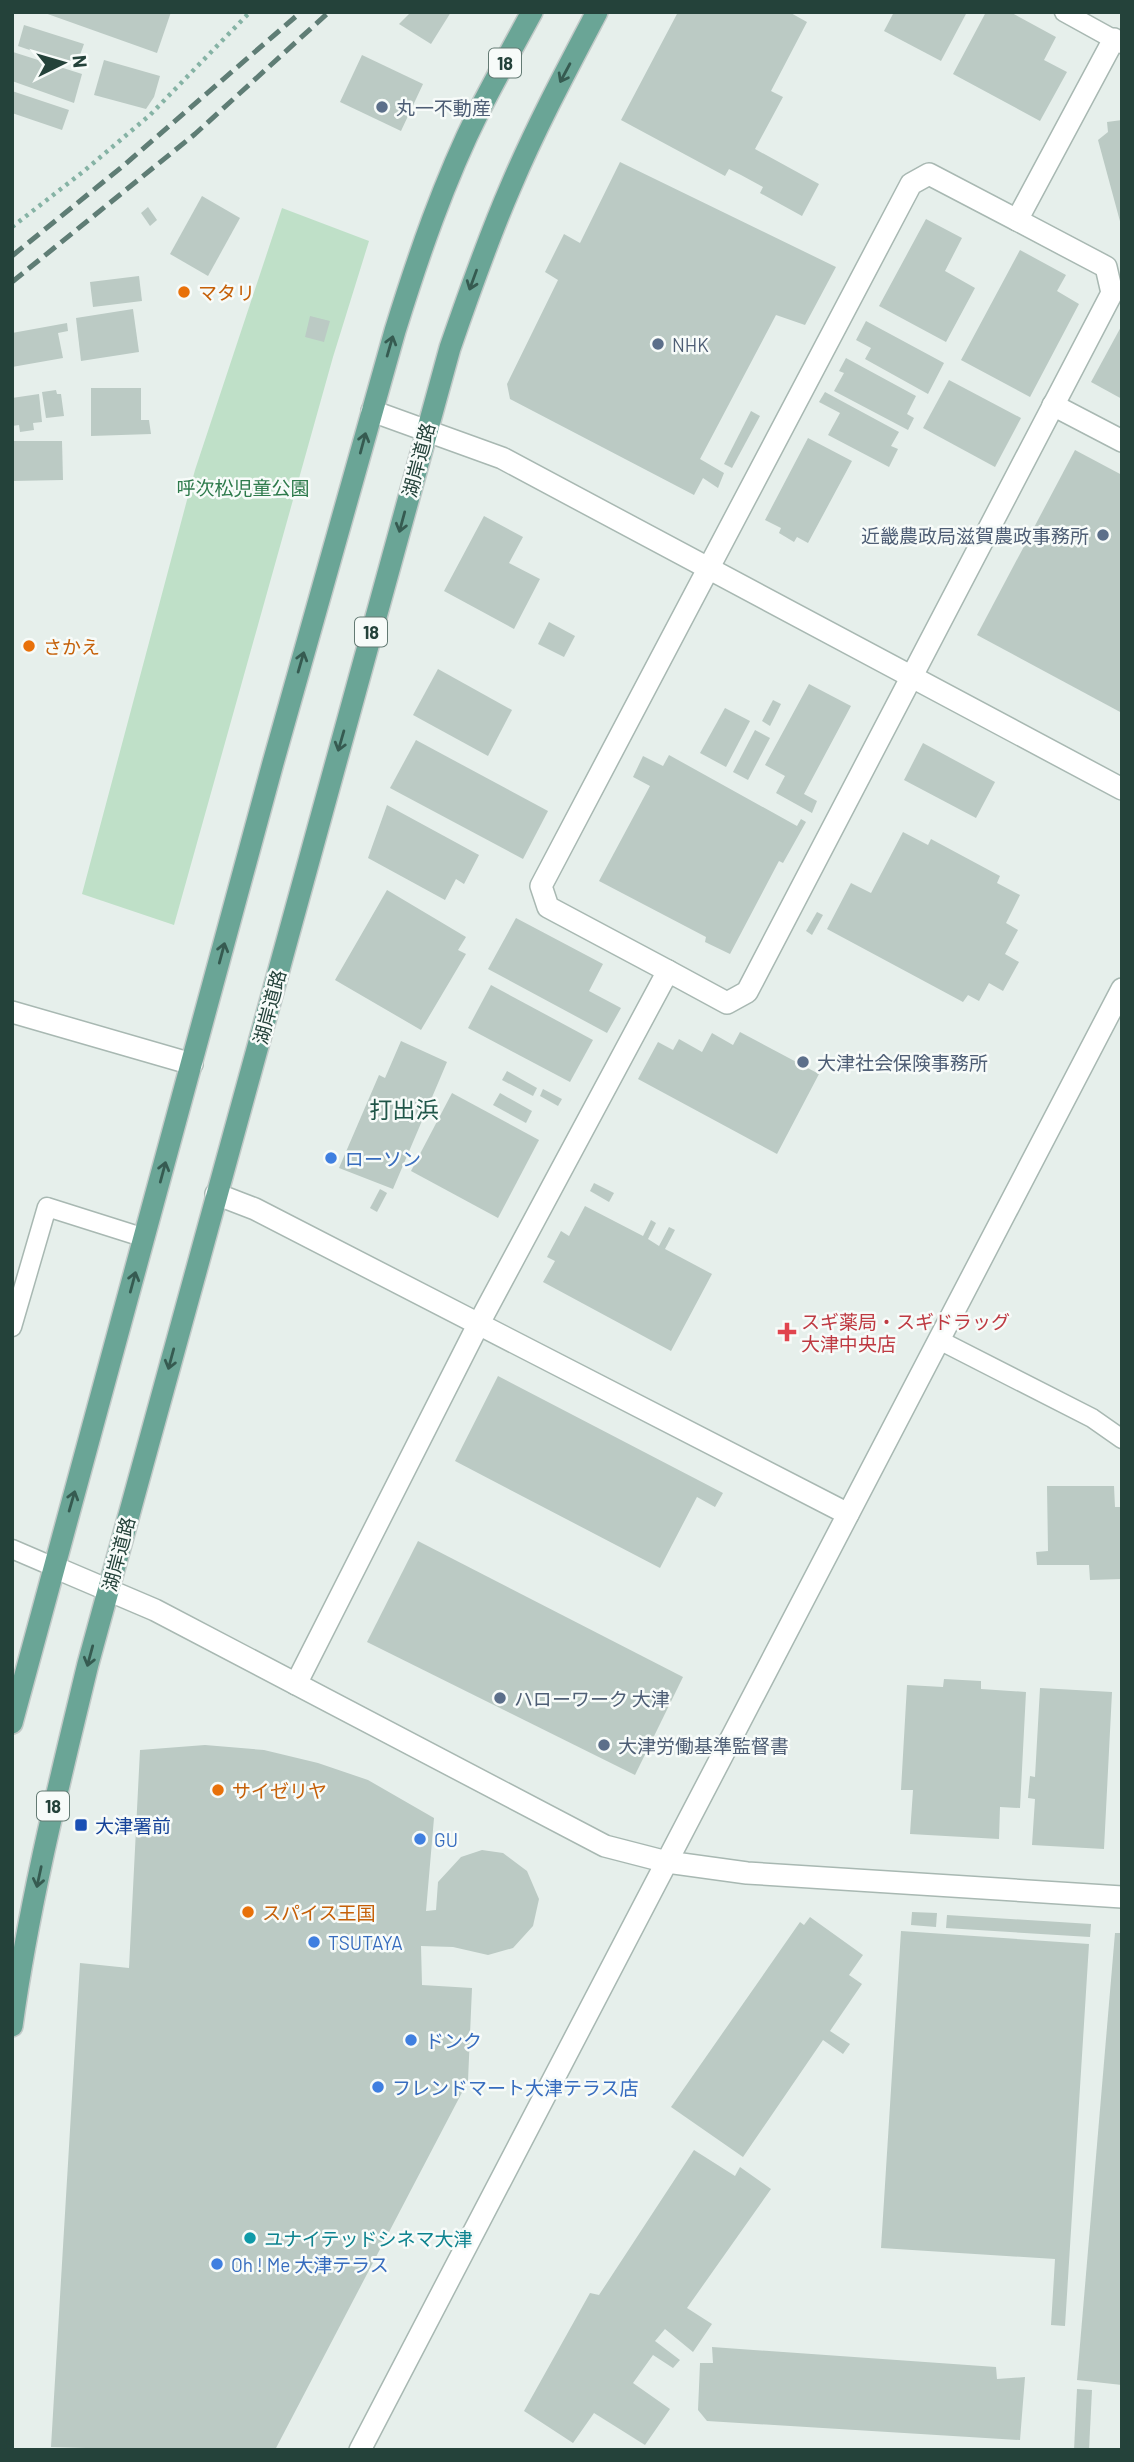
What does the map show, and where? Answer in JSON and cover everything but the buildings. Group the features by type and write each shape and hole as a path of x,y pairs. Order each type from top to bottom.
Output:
{"main road":[{"name":"18","path":"12,1723 273,762 410,282 447,182 478,113 532,12"},
{"name":"湖岸道路","path":"12,2026 20,1967 51,1815 108,1590 426,431 458,325 512,184 597,12"}],"street":[{"path":"1017,220 1118,41"},
{"path":"929,174 1106,267 1112,293 1053,405 747,992 727,1003 548,907 541,886 911,184 929,174"},
{"path":"1053,405 1122,441"},
{"path":"372,411 502,458 1122,789"},
{"path":"296,1684 478,1325 668,971"},
{"path":"360,2450 1122,989"},
{"path":"12,1012 192,1064"},
{"path":"216,1194 255,1209 848,1514"},
{"path":"54,1567 155,1609 606,1846 667,1862 747,1873 1122,1897"}],"lane":[{"path":"1064,12 1118,41"},
{"path":"12,1327 47,1207 145,1238"},
{"path":"939,1340 1092,1418 1122,1439"},
{"path":"12,1549 54,1567"}],"path":[{"path":"12,226 84,171 150,114 250,12"}],"green space":[{"name":"呼次松児童公園","path":"282,208 369,241 333,357 174,925 82,894 195,470"}],"railway":[{"path":"12,256 123,166 301,12"},
{"path":"12,282 195,134 329,12"}],"place":[{"name":"丸一不動産","path":"382,107"},
{"name":"マタリ","path":"184,292"},
{"name":"NHK","path":"658,344"},
{"name":"近畿農政局滋賀農政事務所","path":"1103,535"},
{"name":"さかえ","path":"29,646"},
{"name":"大津社会保険事務所","path":"803,1062"},
{"name":"ローソン","path":"331,1158"},
{"name":"スギ薬局・スギドラッグ 大津中央店","path":"787,1332"},
{"name":"ハローワーク 大津","path":"500,1698"},
{"name":"大津労働基準監督書","path":"604,1745"},
{"name":"サイゼリヤ","path":"218,1790"},
{"name":"大津署前","path":"81,1825"},
{"name":"GU","path":"420,1839"},
{"name":"スパイス王国","path":"248,1912"},
{"name":"TSUTAYA","path":"314,1942"},
{"name":"ドンク","path":"411,2040"},
{"name":"フレンドマート大津テラス店","path":"378,2087"},
{"name":"ユナイテッドシネマ大津","path":"250,2238"},
{"name":"Oh ! Me 大津テラス","path":"217,2264"}],"district":[{"name":"打出浜","path":"404,1109"}]}
